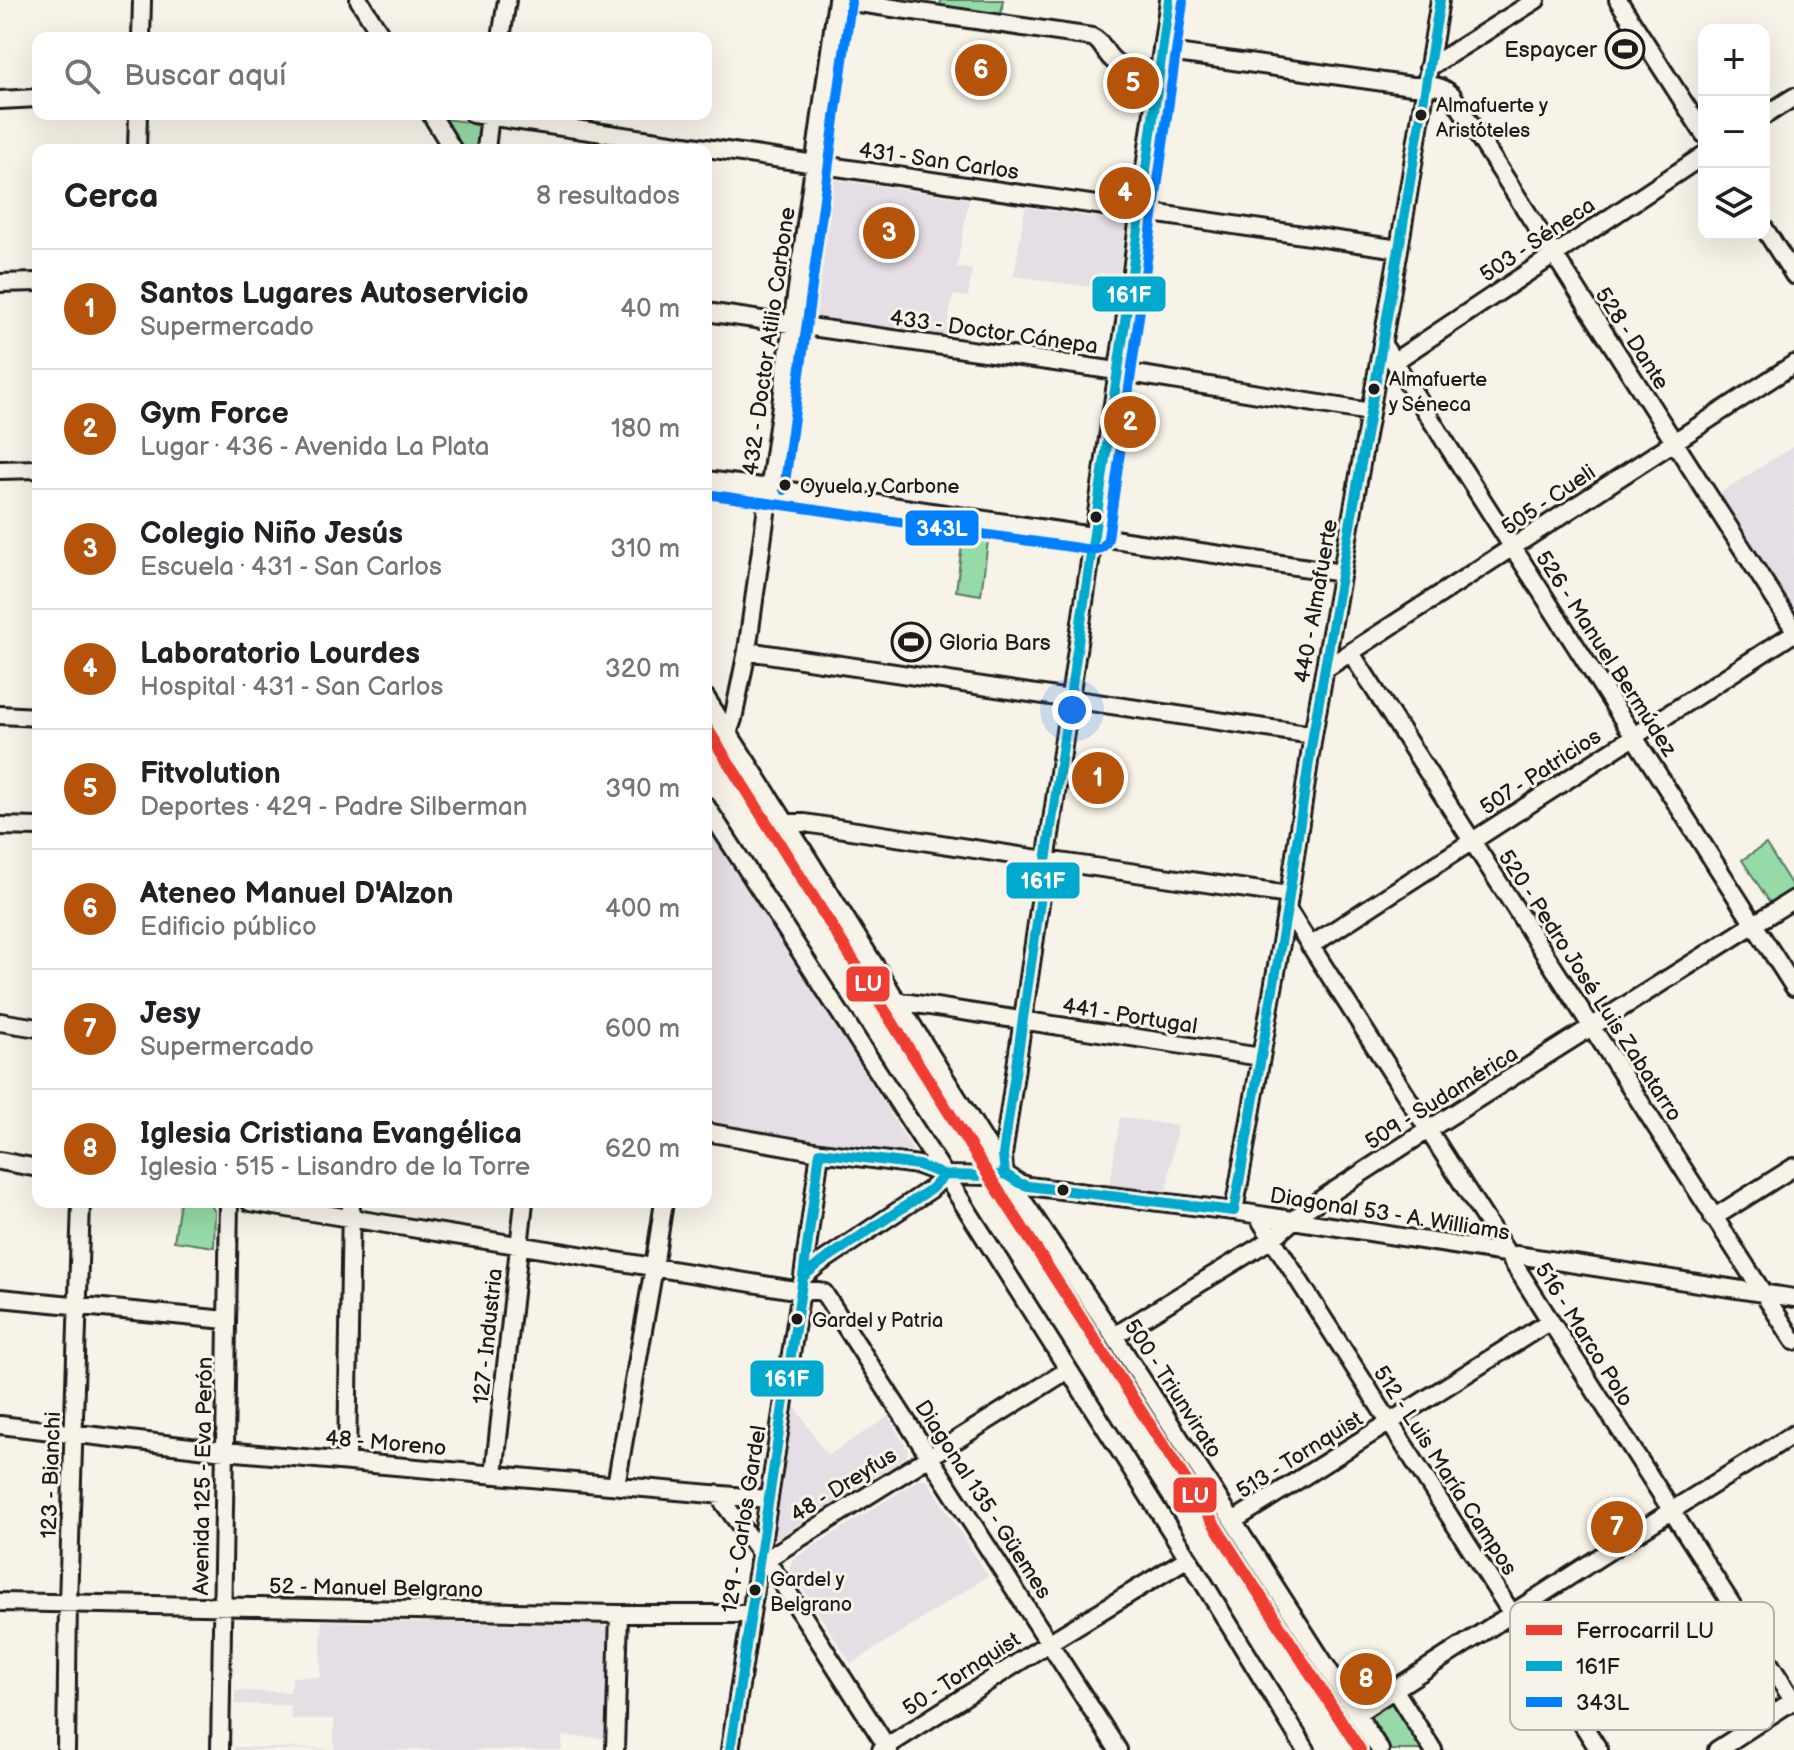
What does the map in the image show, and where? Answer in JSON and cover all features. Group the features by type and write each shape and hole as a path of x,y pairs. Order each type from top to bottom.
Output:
{"street":[{"path":"141,32 142,0"},
{"path":"359,0 379,32"},
{"path":"502,32 507,0"},
{"path":"838,0 1092,37 1120,65 1159,71"},
{"name":"432 - Doctor Atilio Carbone","path":"728,733 747,651 838,0"},
{"path":"1005,1174 1003,1155 1169,0"},
{"name":"440 - Almafuerte","path":"1234,1211 1440,0"},
{"path":"1162,51 1412,86 1536,0"},
{"path":"1618,0 1698,125"},
{"name":"528 - Dante","path":"1427,76 1452,95 1794,631"},
{"path":"1770,112 1794,97"},
{"path":"0,100 32,98"},
{"path":"137,144 138,120"},
{"path":"435,120 449,144"},
{"path":"487,144 489,120"},
{"name":"431 - San Carlos","path":"523,120 682,144"},
{"name":"431 - San Carlos","path":"712,149 1399,249"},
{"name":"503 - Séneca","path":"1395,361 1698,159"},
{"path":"1770,237 1794,275"},
{"path":"0,283 32,282"},
{"name":"433 - Doctor Cánepa","path":"712,313 1117,371 1370,412"},
{"name":"526 - Manuel Bermúdez","path":"1382,343 1794,987"},
{"name":"505 - Cueli","path":"1325,669 1794,364"},
{"path":"0,470 32,469"},
{"path":"712,481 1342,573"},
{"name":"507 - Patricios","path":"1310,946 1794,631"},
{"path":"747,651 1313,735"},
{"name":"520 - Pedro José Luis Zabatarro","path":"1351,653 1794,1341"},
{"name":"500 - Triunvirato","path":"712,708 1005,1174 1114,1336 1380,1750"},
{"path":"0,715 32,717"},
{"path":"712,815 1188,1558 1305,1750"},
{"path":"786,823 805,823 1046,860 1288,902"},
{"path":"0,826 32,827"},
{"name":"509 - Sudamérica","path":"1114,1336 1272,1239 1306,1209 1794,899"},
{"name":"516 - Marco Polo","path":"1288,902 1310,946 1730,1602"},
{"name":"441 - Portugal","path":"897,1001 1261,1057"},
{"path":"0,1022 32,1027"},
{"name":"Diagonal 53 - A. Williams","path":"712,1133 918,1165 945,1175 1005,1174 1028,1186 1234,1211 1794,1298"},
{"name":"129 - Carlos Gardel","path":"730,1750 750,1614 763,1556 768,1499 820,1152"},
{"path":"0,1161 32,1167"},
{"path":"1713,1218 1794,1167"},
{"path":"802,1284 820,1263 931,1189 945,1175"},
{"name":"123 - Bianchi","path":"66,1750 81,1208"},
{"name":"Avenida 125 - Eva Perón","path":"220,1750 229,1208"},
{"name":"Diagonal 135 - Güemes","path":"326,1208 351,1210 519,1245 654,1267 802,1284 819,1291 829,1300 1118,1750"},
{"name":"127 - Industria","path":"494,1475 523,1208"},
{"path":"616,1485 663,1208"},
{"path":"347,1460 351,1210"},
{"name":"512 - Luis María Campos","path":"1257,1215 1510,1610"},
{"path":"0,1298 226,1320"},
{"name":"513 - Tornquist","path":"1233,1521 1550,1321"},
{"name":"48 - Dreyfus","path":"763,1556 1068,1370"},
{"name":"48 - Moreno","path":"0,1425 225,1451 768,1499"},
{"path":"1529,1602 1794,1434"},
{"path":"718,1495 763,1556 886,1749"},
{"name":"50 - Tornquist","path":"886,1749 1050,1642 1188,1558"},
{"name":"52 - Manuel Belgrano","path":"0,1602 750,1614"},
{"path":"615,1750 619,1614"},
{"path":"1356,1714 1510,1614"},
{"name":"516 - Marco Polo","path":"1774,1670 1794,1701"},
{"path":"1394,1689 1433,1750"},
{"path":"1774,1714 1794,1701"},
{"name":"512 - Luis María Campos","path":"1586,1730 1599,1750"},
{"path":"1717,1750 1748,1730"}],"shaded area":[{"path":"824,178 969,199 957,267 972,270 968,297 953,295 945,338 804,315"},
{"path":"1025,207 1126,222 1117,291 1014,276"},
{"path":"1794,446 1794,610 1720,493"},
{"path":"712,826 915,1154 912,1160 712,1125"},
{"path":"1120,1117 1177,1126 1166,1193 1110,1185"},
{"path":"794,1405 827,1456 888,1417 908,1450 906,1457 776,1539 773,1537"},
{"path":"920,1479 927,1480 988,1576 851,1664 790,1568 792,1560"},
{"path":"322,1621 603,1625 608,1630 605,1738 562,1736 562,1750 234,1750 234,1747 334,1749 334,1719 291,1719 290,1705 235,1704 235,1691 291,1692 292,1677 320,1677"}],"green space":[{"path":"941,0 1003,0 1001,15 940,6"},
{"path":"445,120 483,124 480,144 459,144"},
{"path":"963,537 988,541 981,595 956,591"},
{"path":"1766,844 1794,889 1771,904 1742,860"},
{"path":"179,1208 212,1208 214,1247 174,1241"},
{"path":"1394,1700 1428,1750 1382,1750 1366,1715 1387,1701"}],"rail line":[{"name":"LU","path":"712,737 989,1176 1360,1750"}],"transit line":[{"name":"161F","path":"1005,1174 1003,1155 1169,0"},
{"name":"161F","path":"730,1750 820,1152 918,1165 945,1175 1005,1174 1028,1186 1234,1211 1440,0"},
{"name":"343L","path":"784,490 851,2"},
{"name":"343L","path":"712,495 1092,550 1104,545 1108,538 1183,2"},
{"name":"161F","path":"803,1277 931,1189 945,1175"}],"place":[{"name":"Espaycer","path":"1625,49"},
{"name":"Ateneo Manuel D'Alzon","path":"981,70"},
{"name":"Fitvolution","path":"1133,83"},
{"name":"Almafuerte y Aristóteles","path":"1421,115"},
{"name":"Laboratorio Lourdes","path":"1125,193"},
{"name":"Colegio Niño Jesús","path":"889,233"},
{"name":"Almafuerte y Séneca","path":"1374,389"},
{"name":"Gym Force","path":"1130,422"},
{"name":"Oyuela y Carbone","path":"785,485"},
{"name":"Gloria Bars","path":"911,642"},
{"name":"Santos Lugares Autoservicio","path":"1098,778"},
{"name":"Gardel y Patria","path":"797,1319"},
{"name":"Jesy","path":"1617,1527"},
{"name":"Gardel y Belgrano","path":"755,1590"},
{"name":"Iglesia Cristiana Evangélica","path":"1366,1679"}]}
